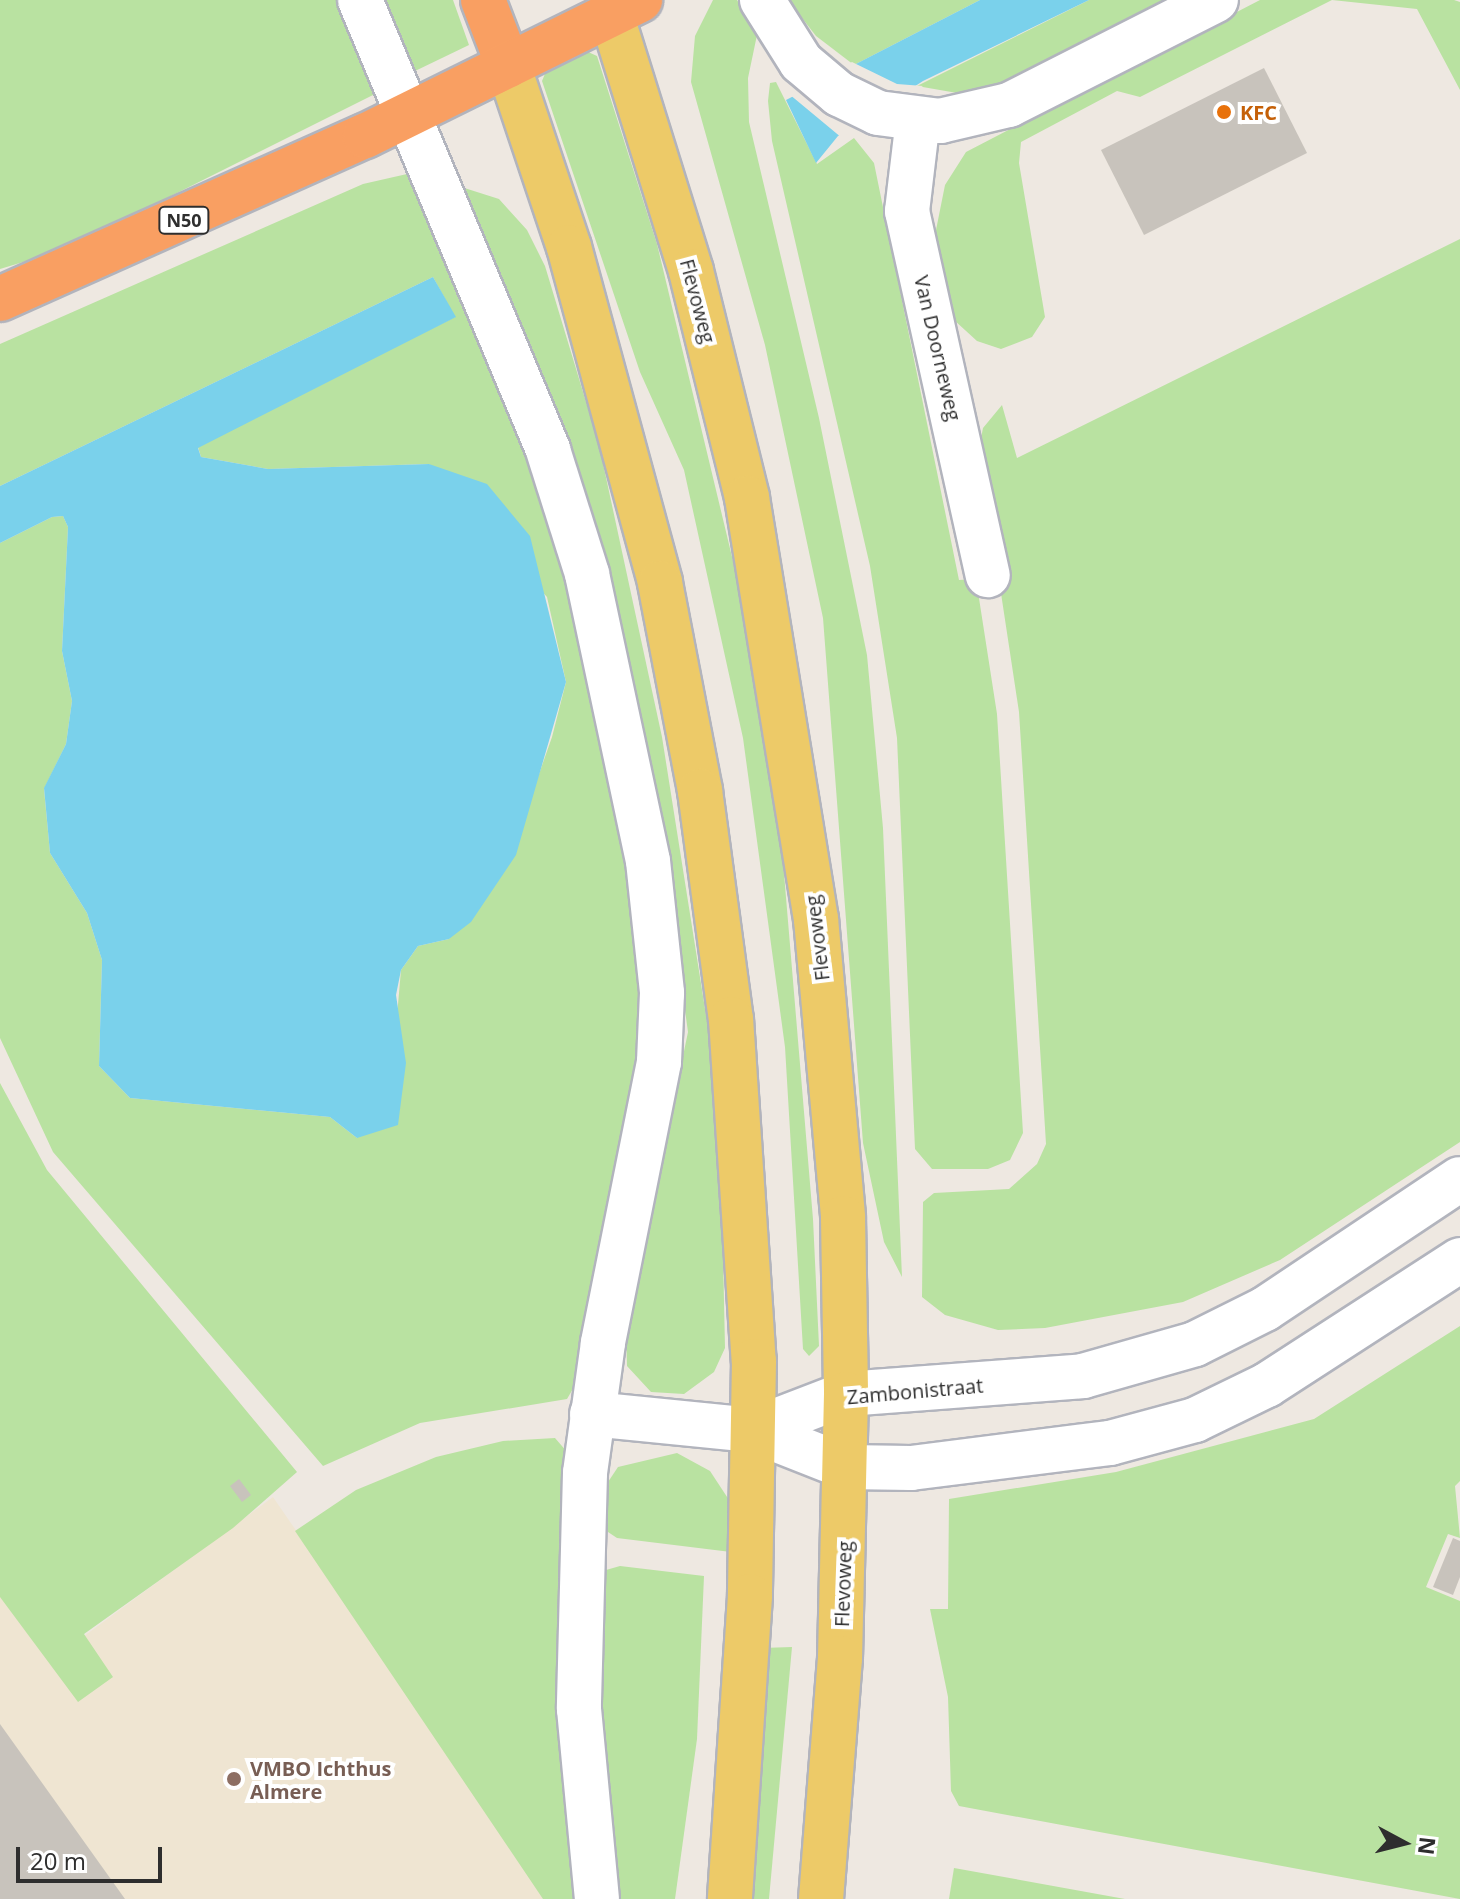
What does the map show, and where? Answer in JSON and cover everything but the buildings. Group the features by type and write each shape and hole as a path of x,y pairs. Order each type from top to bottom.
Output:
{"highway":[{"path":"483,0 508,65"},
{"name":"N50","path":"0,299 409,115 619,5"}],"main road":[{"name":"Flevoweg","path":"619,5 713,355 779,668 831,1056 846,1394 846,1467 840,1658 821,1899"},
{"path":"508,65 569,247 634,474 689,729 745,1159 752,1430 750,1596 730,1899"}],"street":[{"path":"360,0 548,450 583,560 626,732 648,861 662,993 659,1062 592,1414 579,1709 597,1899"},
{"path":"762,0 796,54 861,107 907,118 963,120 1009,105 1216,0"},
{"name":"Van Doorneweg","path":"907,118 907,211 988,575"},
{"name":"Zambonistraat","path":"752,1430 846,1394 1083,1376 1195,1344 1265,1309 1460,1179"},
{"path":"592,1414 752,1430 846,1467 963,1462 1168,1430 1267,1385 1460,1260"}],"shaded area":[{"name":"VMBO Ichthus Almere","path":"273,1497 550,1899 0,1899 0,1585 53,1659"}],"green space":[{"path":"0,0 338,0 381,91 63,250 0,269"},
{"path":"380,0 453,0 469,45 413,72"},
{"path":"713,0 737,0 757,35 748,78 749,122 819,418 867,655 883,828 902,1277 884,1242 863,1143 823,618 765,345 691,82 695,36"},
{"path":"788,0 980,0 854,65 816,36"},
{"path":"1089,0 1165,0 1000,84 957,93 917,86"},
{"path":"1260,0 1332,0 1140,97 1117,91 1021,142 1019,163 1045,317 1032,337 1001,349 977,341 954,320 934,240 945,185 966,152"},
{"path":"1332,0 1460,2 1460,90 1417,9"},
{"path":"586,51 597,56 657,244 733,561 779,814 813,1219 819,1346 809,1356 803,1349 785,1047 743,738 684,470 640,372 542,81 547,69"},
{"path":"776,82 817,164 854,138 874,163 959,580 976,579 997,714 1023,1133 1010,1160 988,1169 932,1169 915,1149 897,738 870,566 772,141 768,101 770,83"},
{"path":"407,174 423,192 568,550 611,727 648,1011 581,1375 567,1399 420,1423 323,1466 53,1152 0,1038 0,543 52,517 63,516 68,527 62,651 72,701 66,744 44,789 50,853 87,913 102,960 99,1066 130,1098 330,1117 357,1138 397,1016 401,970 418,946 449,939 532,794 552,737 566,682 547,597 429,464 268,469 201,457 198,447 207,439 455,317 433,277 0,486 0,344 363,184"},
{"path":"455,185 499,199 527,230 545,266 599,445 662,737 709,1034 722,1207 725,1348 714,1372 684,1394 651,1392 627,1366 626,1330 688,1032 649,750 616,616"},
{"path":"1460,239 1460,1142 1280,1260 1183,1302 1045,1328 998,1330 945,1315 922,1297 923,1202 934,1193 1009,1189 1037,1164 1046,1144 1019,712 979,448 983,428 1002,405 1017,458"},
{"path":"0,1083 47,1170 297,1472 233,1528 84,1634 113,1677 78,1702 0,1597"},
{"path":"1460,1326 1460,1481 1455,1486 1460,1538 1448,1534 1426,1587 1460,1601 1460,1899 959,1806 951,1791 948,1697 930,1609 948,1609 949,1499 1116,1472 1314,1419"},
{"path":"555,1438 568,1453 560,1715 579,1899 543,1899 295,1531 356,1490 436,1457 503,1441"},
{"path":"677,1453 710,1471 731,1503 731,1552 617,1538 602,1528 608,1482 618,1467"},
{"path":"620,1566 704,1576 697,1739 675,1899 617,1899 601,1741 601,1585 606,1570"},
{"path":"792,1647 769,1899 742,1899 762,1648"},
{"path":"954,1868 1125,1899 949,1899"}],"water":[{"path":"980,0 1089,0 923,81 838,136 816,163 786,100"},
{"path":"433,277 456,317 198,448 201,457 268,469 429,464 487,484 530,536 566,682 516,855 471,922 449,939 418,946 401,970 396,995 406,1063 398,1125 357,1138 330,1117 130,1098 99,1066 102,960 87,913 50,853 44,788 66,744 72,701 62,651 68,527 63,516 52,517 0,543 0,486"}],"pier":[{"path":"852,62 897,84 923,86 842,138 789,94"}],"place":[{"name":"KFC","path":"1224,112"},
{"name":"VMBO Ichthus Almere","path":"234,1779"}]}
